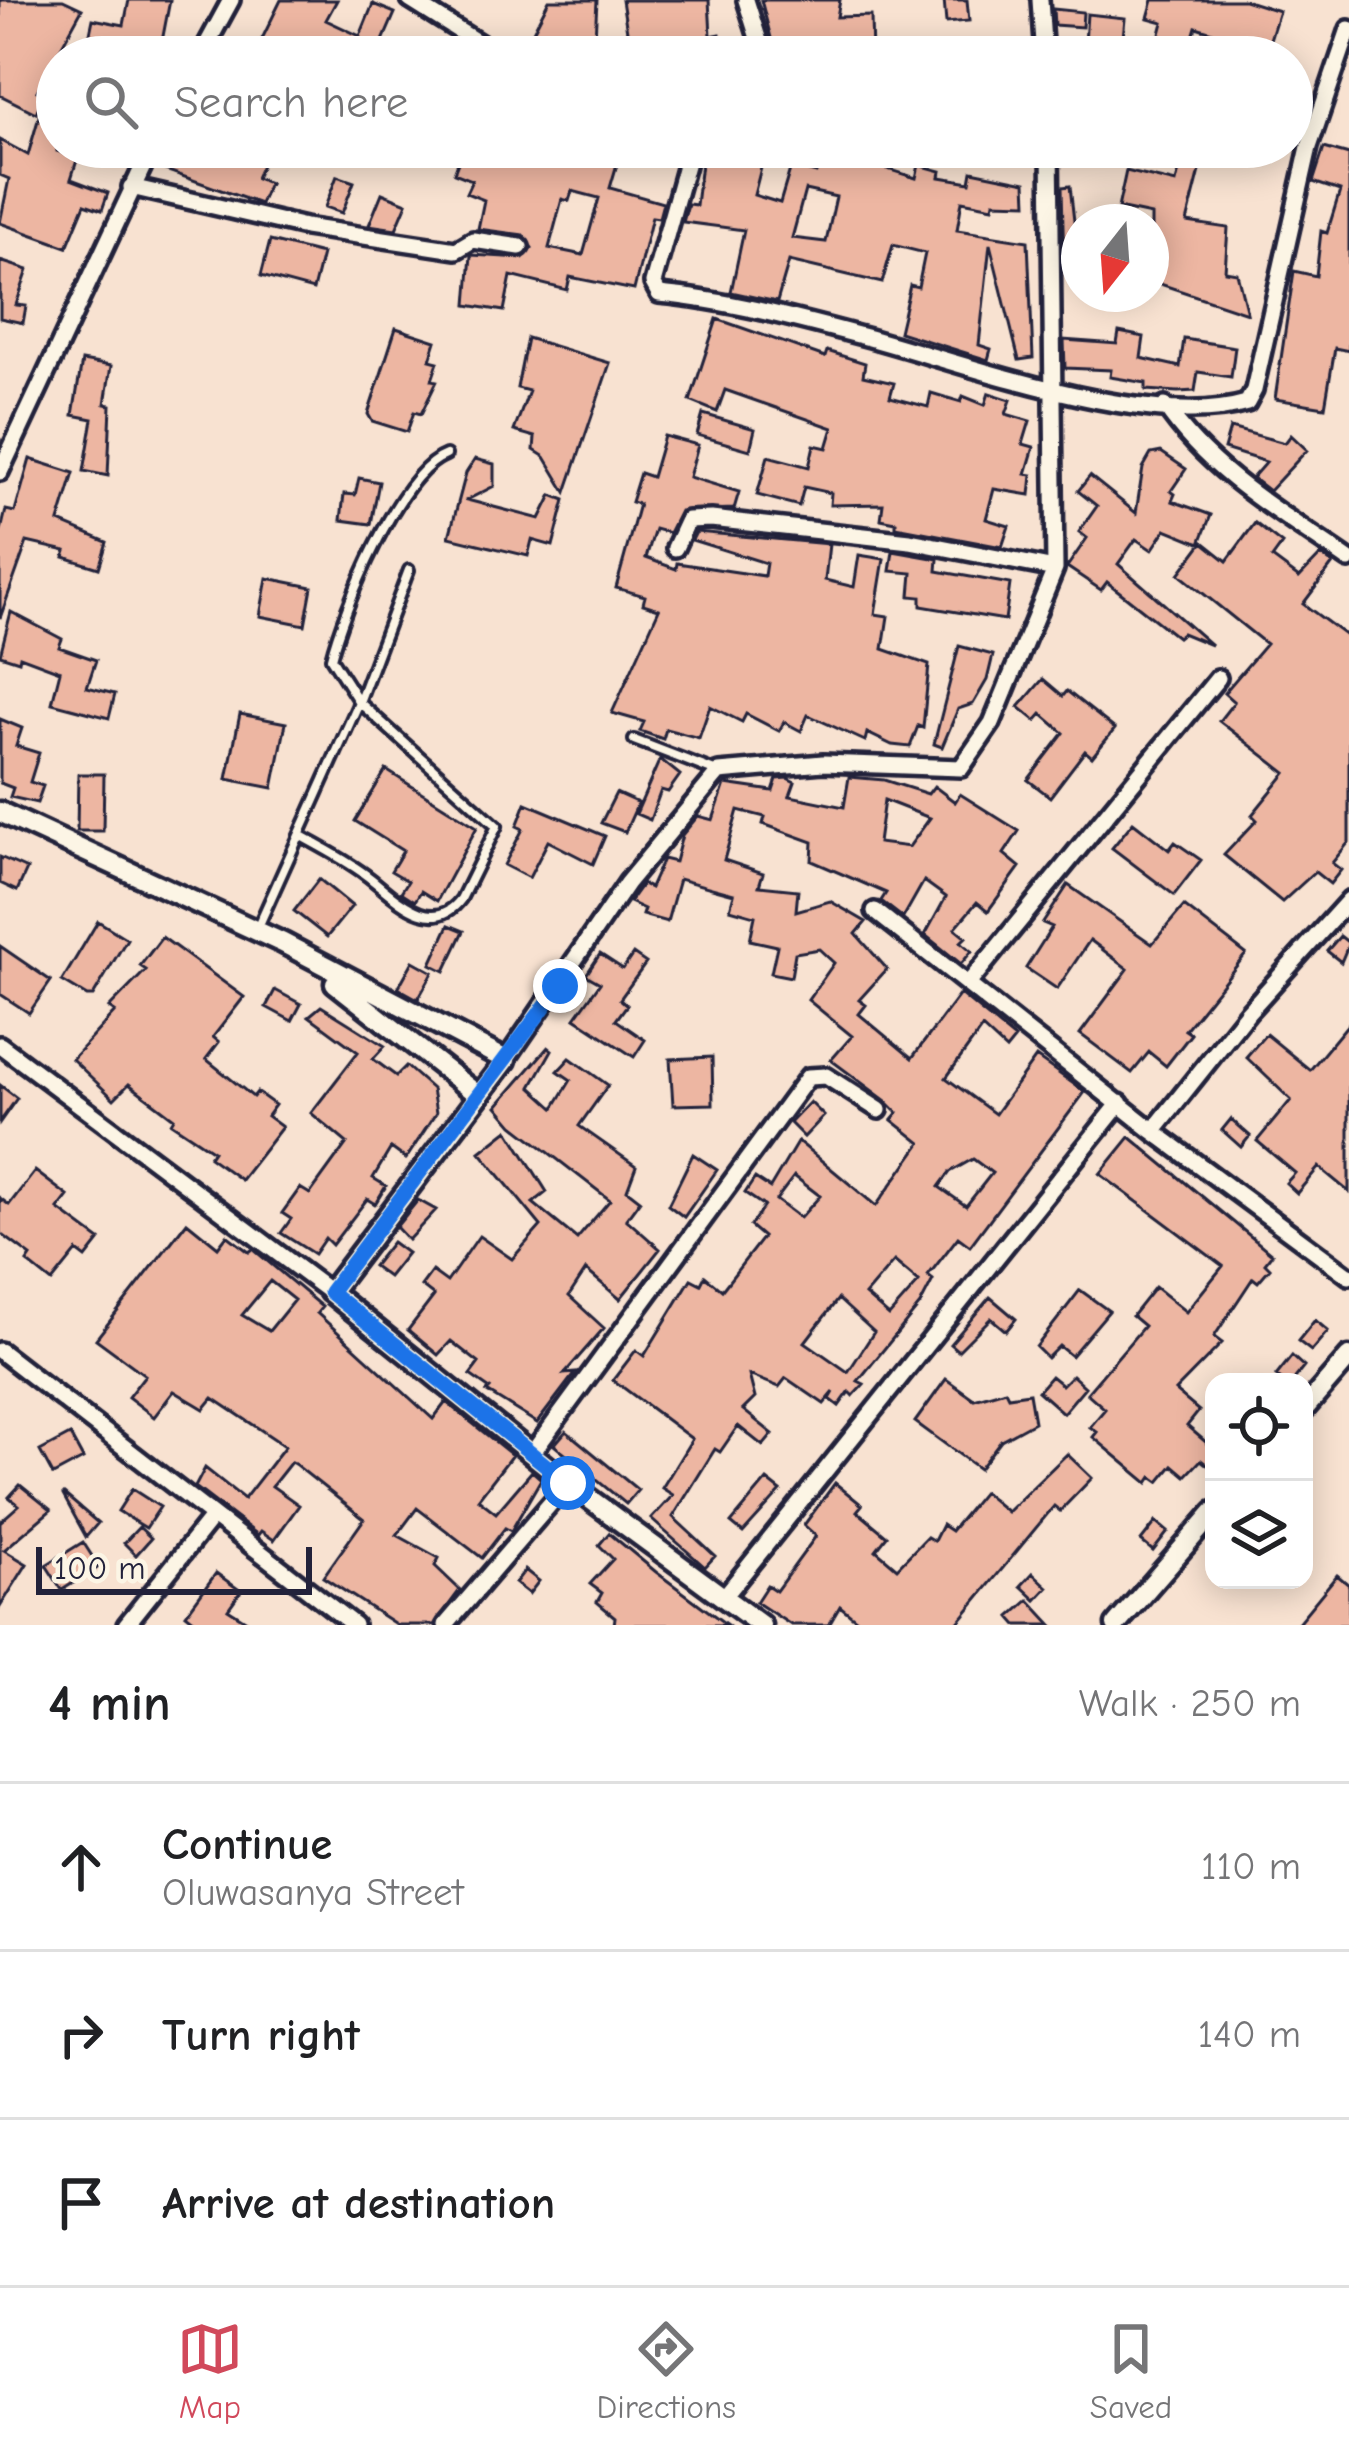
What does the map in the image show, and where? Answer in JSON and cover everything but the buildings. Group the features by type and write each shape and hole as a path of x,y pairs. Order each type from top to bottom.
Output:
{"street":[{"path":"211,36 231,0"},
{"path":"411,0 467,36"},
{"path":"746,0 757,36"},
{"path":"1040,0 1043,36"},
{"path":"1313,135 1349,28"},
{"path":"0,472 70,331 141,168"},
{"path":"685,168 653,283 659,294 705,298 854,334 1054,392 1166,406 1234,406 1247,403 1254,390 1304,168"},
{"path":"330,1292 506,1060 627,883 718,772 823,763 962,768 992,723 1055,569 1050,168"},
{"path":"131,187 305,227 456,250 473,241 520,247"},
{"path":"1166,406 1186,437 1251,493 1349,560"},
{"path":"675,548 688,520 711,519 910,541 1055,569"},
{"path":"968,984 1219,678"},
{"path":"0,812 256,931 506,1060"},
{"path":"0,825 344,988 479,1096"},
{"path":"1153,1131 1248,1012 1349,900"},
{"path":"875,911 1153,1131 1349,1276"},
{"path":"0,1045 330,1292 568,1483 761,1625"},
{"path":"533,1452 808,1077 826,1076 879,1110"},
{"path":"724,1597 1120,1103"},
{"path":"0,1351 354,1625"},
{"path":"1313,1399 1349,1357"},
{"path":"446,1625 568,1483"},
{"path":"126,1625 212,1517"},
{"path":"1116,1625 1205,1522"}],"lane":[{"path":"301,836 349,863 409,909 434,914 454,909 496,826 359,702 331,658 351,592 401,503 437,458 446,455"},
{"path":"256,931 359,702 409,570"},
{"path":"634,740 718,772"}],"route":[{"path":"560,986 330,1292 568,1483"}]}
